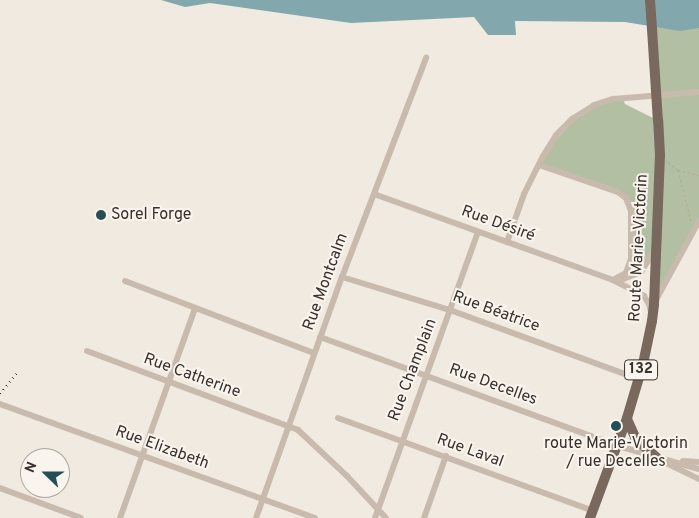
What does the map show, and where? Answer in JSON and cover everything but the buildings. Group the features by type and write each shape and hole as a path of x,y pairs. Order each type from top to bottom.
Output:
{"main road":[{"name":"Route Marie-Victorin","path":"592,514 618,446 639,379 654,304 660,154 650,0"},
{"path":"627,418 629,427 636,439 657,458"}],"street":[{"name":"Rue Montcalm","path":"256,518 261,498 342,277 426,58"},
{"path":"507,242 522,199 539,165 556,135 572,119 594,105 622,97 699,92"},
{"path":"539,165 618,192 626,198 631,211 631,260 626,273 613,280"},
{"name":"Rue Désiré","path":"374,194 613,280 644,296 649,304 652,321"},
{"path":"654,304 699,221"},
{"name":"Rue Champlain","path":"374,518 478,232"},
{"path":"613,280 625,280 641,272 653,256 656,240"},
{"name":"Rue Béatrice","path":"342,277 450,310 639,379"},
{"path":"125,281 314,353"},
{"path":"120,518 195,308"},
{"name":"Rue Decelles","path":"320,337 618,446 699,469"},
{"name":"Rue Catherine","path":"87,351 288,426 302,433 386,518"},
{"name":"Rue Elizabeth","path":"0,404 314,518"},
{"name":"Rue Laval","path":"338,418 446,456 592,514"},
{"path":"424,518 446,456"},
{"path":"657,458 699,462"},
{"name":"Rue Decelles","path":"657,458 699,479"},
{"path":"0,488 81,518"}],"path":[{"path":"660,154 678,170 699,175"},
{"path":"678,170 693,232"}],"green space":[{"path":"699,13 699,221 660,291 656,244 644,264 629,269 631,211 626,198 539,165 546,150 582,112 622,97 625,104 657,120 656,18"}],"water":[{"path":"161,0 699,0 699,28 680,31 625,22 515,21 516,35 488,35 474,17 351,23 210,3 185,7"}],"railway":[{"path":"0,394 17,373"}],"place":[{"name":"Sorel Forge","path":"101,215"},
{"name":"route Marie-Victorin / rue Decelles","path":"616,426"}]}
